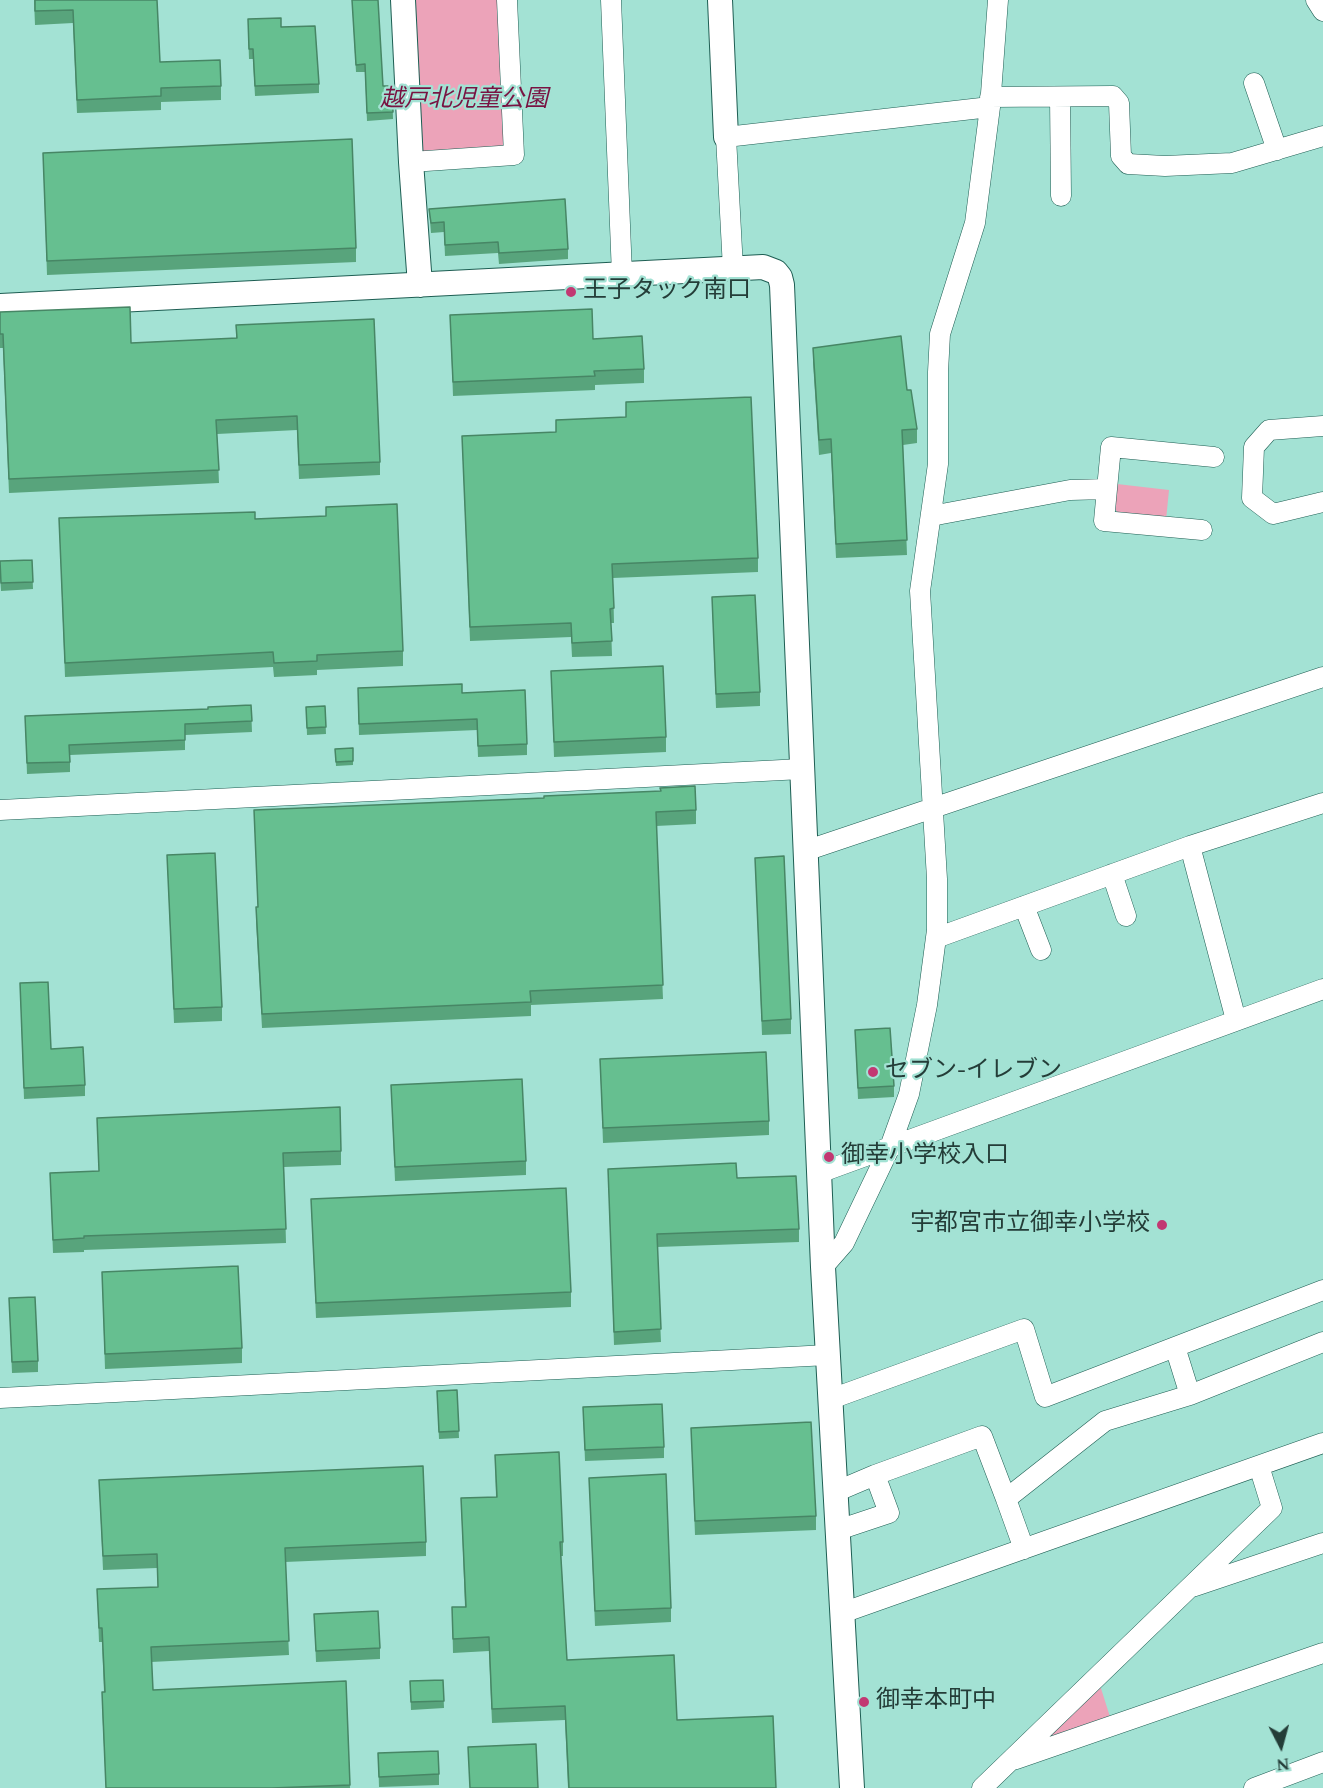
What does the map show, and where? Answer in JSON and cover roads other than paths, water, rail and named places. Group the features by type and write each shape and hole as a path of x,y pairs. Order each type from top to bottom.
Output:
{"street":[{"path":"403,0 420,285"},
{"path":"411,162 514,155 507,0"},
{"path":"611,0 622,274"},
{"path":"720,0 733,269"},
{"path":"823,1266 844,1243 890,1147 909,1094 927,1005 936,938 937,879 920,591 938,464 940,334 975,223 990,102 998,0"},
{"path":"1316,0 1323,10"},
{"path":"1254,82 1277,150"},
{"path":"726,137 990,102 1113,96 1119,103 1121,156 1128,164 1165,166 1232,164 1323,136"},
{"path":"1060,97 1061,196"},
{"path":"0,306 733,269 770,268 776,272 782,285 823,1266 852,1788"},
{"path":"1323,426 1269,430 1254,447 1252,498 1273,514 1323,502"},
{"path":"1202,530 1104,522 1111,447 1214,457"},
{"path":"931,516 1070,490 1107,489"},
{"path":"805,851 1323,677"},
{"path":"0,810 802,769"},
{"path":"936,938 1190,846 1323,803"},
{"path":"1190,846 1236,1020"},
{"path":"1112,874 1126,916"},
{"path":"1024,906 1041,950"},
{"path":"819,1173 1323,988"},
{"path":"831,1399 1024,1329 1045,1397 1323,1290"},
{"path":"1006,1499 1105,1421 1190,1395 1323,1342"},
{"path":"1175,1347 1190,1395"},
{"path":"0,1398 828,1355"},
{"path":"836,1492 875,1475 982,1436 1024,1549"},
{"path":"842,1613 1323,1443"},
{"path":"982,1788 1272,1508 1259,1466"},
{"path":"838,1530 889,1513 875,1475"},
{"path":"1190,1587 1323,1543"},
{"path":"1011,1761 1323,1653"},
{"path":"1254,1788 1323,1762"}],"place":[{"name":"王子タック南口","path":"571,292"},
{"name":"セブン-イレブン","path":"873,1072"},
{"name":"御幸小学校入口","path":"829,1157"},
{"name":"宇都宮市立御幸小学校","path":"1162,1225"},
{"name":"御幸本町中","path":"864,1702"}],"park label":[{"name":"越戸北児童公園","path":"464,101"}]}
